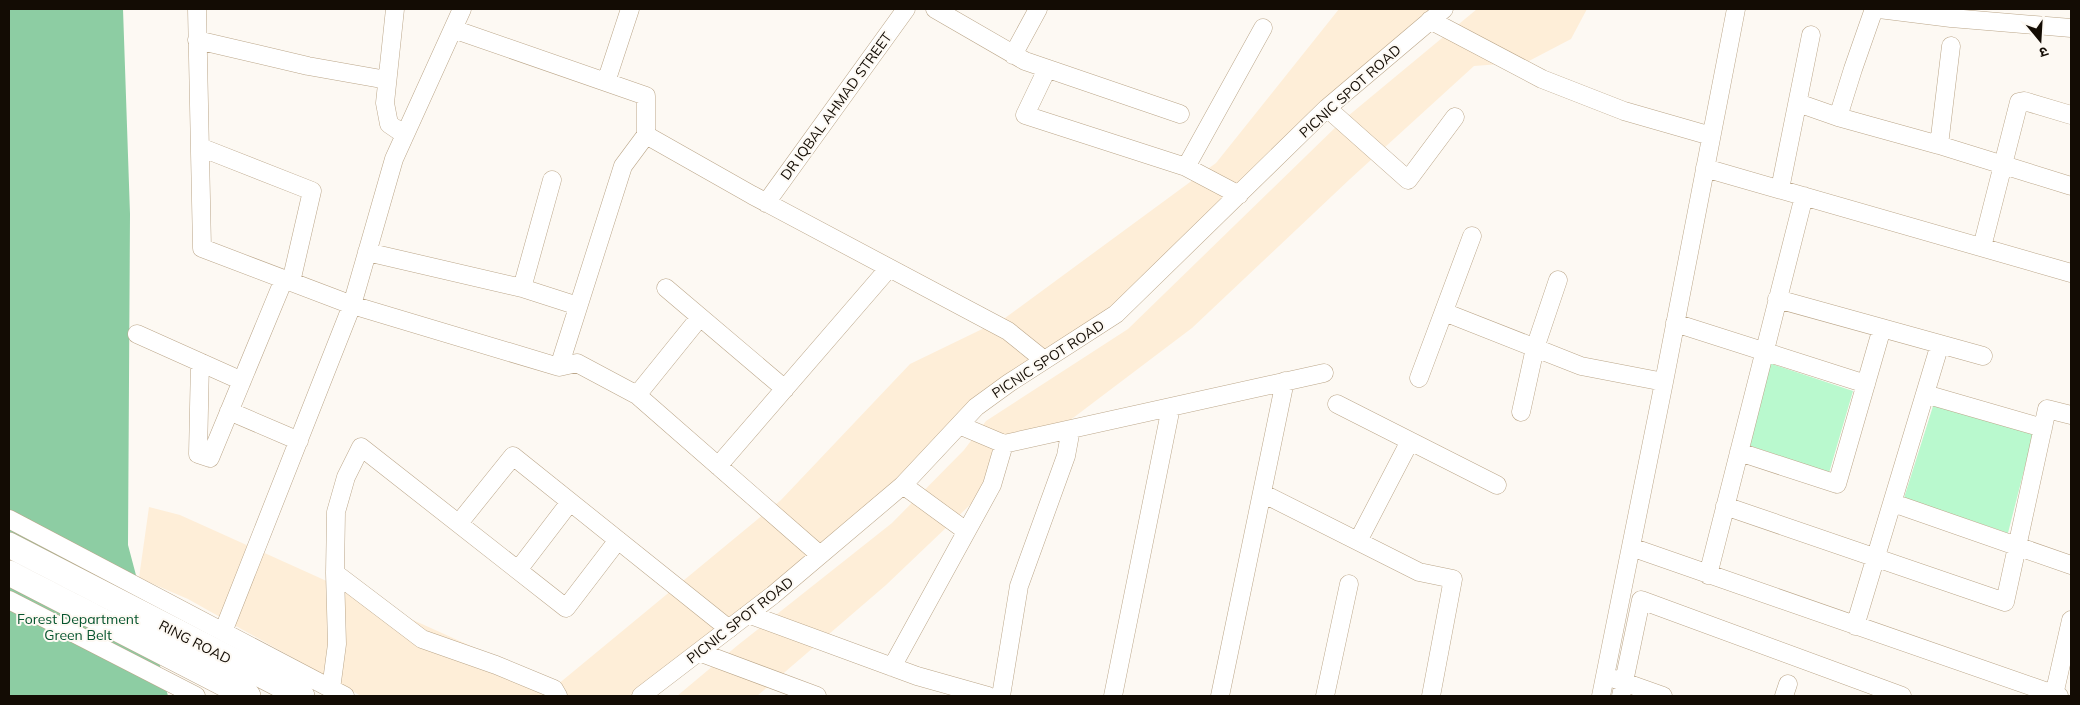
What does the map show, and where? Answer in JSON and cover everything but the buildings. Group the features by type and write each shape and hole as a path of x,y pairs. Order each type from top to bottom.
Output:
{"highway":[{"name":"RING ROAD","path":"9,545 302,696"},
{"name":"RING ROAD","path":"9,573 248,696"}],"street":[{"path":"197,9 202,248 352,305 559,367 577,363 637,395 820,555"},
{"path":"396,9 385,103 389,124 405,135"},
{"path":"224,632 352,305 394,159 462,9"},
{"path":"606,82 630,9"},
{"name":"DR IQBAL AHMAD STREET","path":"766,203 906,9"},
{"path":"935,9 1025,61 1180,114"},
{"path":"1013,55 1038,9"},
{"name":"PICNIC SPOT ROAD","path":"641,696 730,629 903,485 976,407 1009,383 1116,314 1327,108 1444,9"},
{"path":"1601,696 1736,9"},
{"path":"1838,117 1852,69 1874,9"},
{"path":"1879,9 1951,18 2071,28"},
{"path":"1430,20 1542,79 1624,111 1711,136"},
{"path":"1186,167 1263,28"},
{"path":"453,29 646,96 646,135 623,166 559,367"},
{"path":"1780,189 1811,35"},
{"path":"197,40 308,66 387,80"},
{"path":"1939,145 1951,46"},
{"path":"1047,69 1025,115 1186,167 1239,195"},
{"path":"1982,247 2018,105 2021,101 2071,115"},
{"path":"1798,103 1838,117 1939,145 2071,186"},
{"path":"1327,108 1408,180 1455,117"},
{"path":"646,135 766,203 1008,331 1044,360"},
{"path":"200,147 312,190 287,281 210,458 198,454 200,362"},
{"path":"1705,168 2071,273"},
{"path":"522,288 552,180"},
{"path":"1708,574 1804,196"},
{"path":"1419,378 1472,236"},
{"path":"367,252 522,288 578,306"},
{"path":"718,466 889,268"},
{"path":"1521,412 1536,348 1558,280"},
{"path":"666,288 785,389"},
{"path":"1777,299 1983,356"},
{"path":"1444,312 1581,366 1664,382"},
{"path":"637,395 700,317"},
{"path":"1675,324 1866,384"},
{"path":"1739,452 1837,484 1882,328"},
{"path":"137,334 242,381"},
{"path":"1855,626 1940,344"},
{"path":"960,425 1004,444 1324,372"},
{"path":"1220,696 1285,381"},
{"path":"1925,394 2043,428"},
{"path":"1337,404 1497,485"},
{"path":"1113,696 1171,406"},
{"path":"1725,506 2005,602 2047,408 2071,415"},
{"path":"230,411 299,441"},
{"path":"1001,696 1019,586 1066,456 1071,429"},
{"path":"1358,541 1410,441"},
{"path":"892,667 992,485 1004,444"},
{"path":"9,519 338,693 335,573 336,512 346,477 362,447 566,608 618,540"},
{"path":"459,523 513,456 730,629"},
{"path":"903,485 966,531"},
{"path":"1262,493 1419,572 1453,579 1432,696"},
{"path":"518,570 570,502"},
{"path":"1893,503 2071,565"},
{"path":"1631,547 2056,695 2071,620"},
{"path":"335,573 422,639 496,665 554,689 558,696"},
{"path":"1325,696 1349,584"},
{"path":"9,600 196,696"},
{"path":"1623,689 1641,600 1902,696"},
{"path":"748,614 892,667 988,696"},
{"path":"699,652 817,696"},
{"path":"1605,675 1623,689 1663,696"}],"shaded area":[{"path":"1339,9 1437,9 1111,311 1046,354 900,483 635,696 361,696 188,599 139,578 149,507 180,515 557,685 781,500 910,364 1005,318 1216,163"},
{"path":"1477,9 1587,9 1571,39 1527,62 1474,66 1350,179 1192,328 1069,421 1008,445 971,504 886,585 757,696 677,696 892,523 964,450 986,421 1128,329 1342,121"}],"green space":[{"name":"Forest Department Green Belt","path":"9,9 123,9 130,214 128,545 168,696 9,696"},
{"path":"1769,363 1853,391 1829,473 1748,445"},
{"path":"1934,403 2034,431 2008,533 1904,498"}]}
